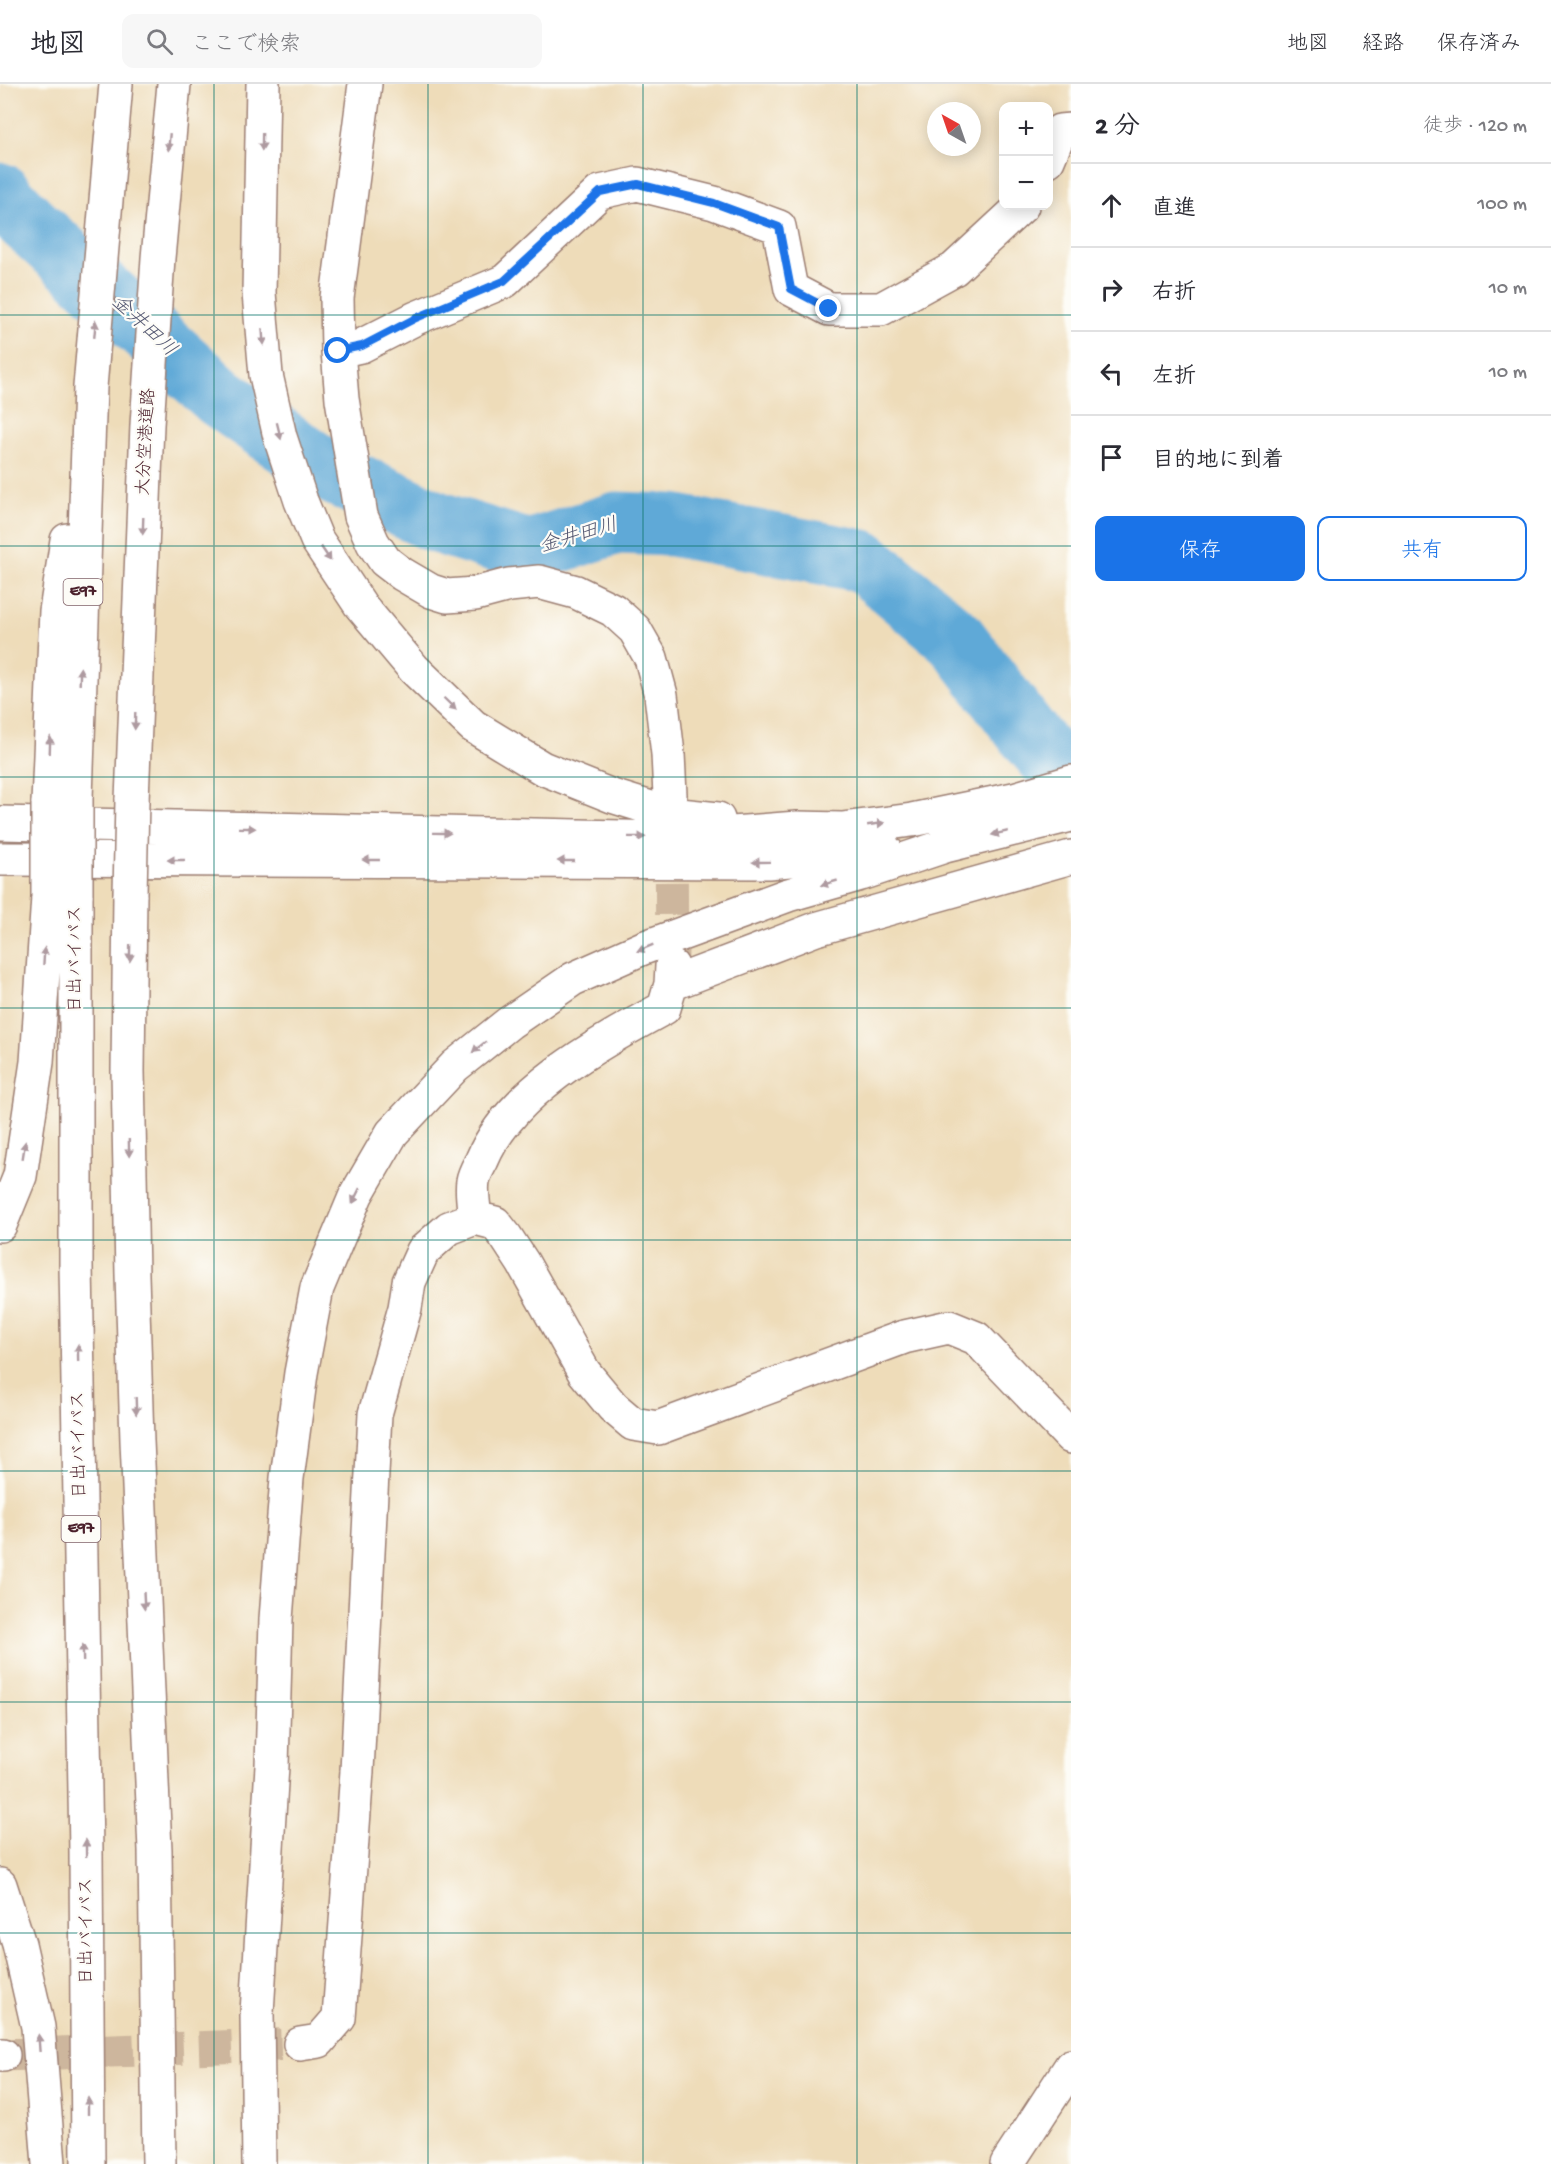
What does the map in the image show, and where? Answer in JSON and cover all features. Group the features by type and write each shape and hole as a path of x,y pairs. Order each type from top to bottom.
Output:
{"main road":[{"name":"日出バイパス","path":"88,2164 86,1817 76,1265 62,895 62,801 90,387 116,84"},
{"name":"大分空港道路","path":"159,2164 155,1850 137,1440 128,1071 132,800 147,425 158,258 174,84"},
{"path":"263,84 259,293 266,375 280,437 301,501 317,540 361,606 414,669 473,726 542,768 612,796 670,814 797,828 842,829 900,821 1014,799 1071,782"},
{"path":"365,84 337,298 338,351 348,441 361,516 373,543 385,561 431,591 447,596 475,594 509,585 539,582 576,592 613,610 620,616 635,630 651,658 661,695 669,754 670,795"},
{"path":"1050,156 1060,131 1071,130"},
{"path":"338,351 362,346 416,318 504,281 600,192 628,186 638,184 714,203 779,227 791,289 829,309 881,309 954,269 1018,210"},
{"path":"260,2164 257,2013 272,1767 276,1619 286,1478 301,1374 317,1288 356,1195 392,1133 454,1066 509,1023 573,980 643,948 788,895 945,846 1063,818"},
{"path":"0,823 666,838 797,828"},
{"path":"0,859 768,862 945,846"},
{"path":"475,1218 473,1180 486,1150 502,1126 528,1098 566,1066 605,1040 664,1008 671,975 816,929 1071,857"},
{"path":"0,1225 20,1176 62,895"},
{"path":"300,2044 319,2041 339,2018 357,1771 375,1414 405,1308 409,1282 423,1251 449,1228 475,1218 495,1223 506,1236 584,1372 613,1407 633,1424 658,1428 904,1337 949,1327 976,1338 1071,1437"},
{"path":"0,1886 19,1944 38,2027 48,2164"},
{"path":"1007,2164 1071,2067"}],"waterway":[{"name":"金井田川","path":"0,194 28,223 220,397 322,468 436,522 529,551 617,523 672,525 863,561 955,638 1028,734 1058,769 1071,776"}],"tunnel":[{"path":"671,833 672,964"},
{"path":"3,2055 300,2044"}],"route":[{"path":"338,351 362,346 416,318 504,281 600,192 638,184 714,203 779,227 791,289 829,309"}]}
